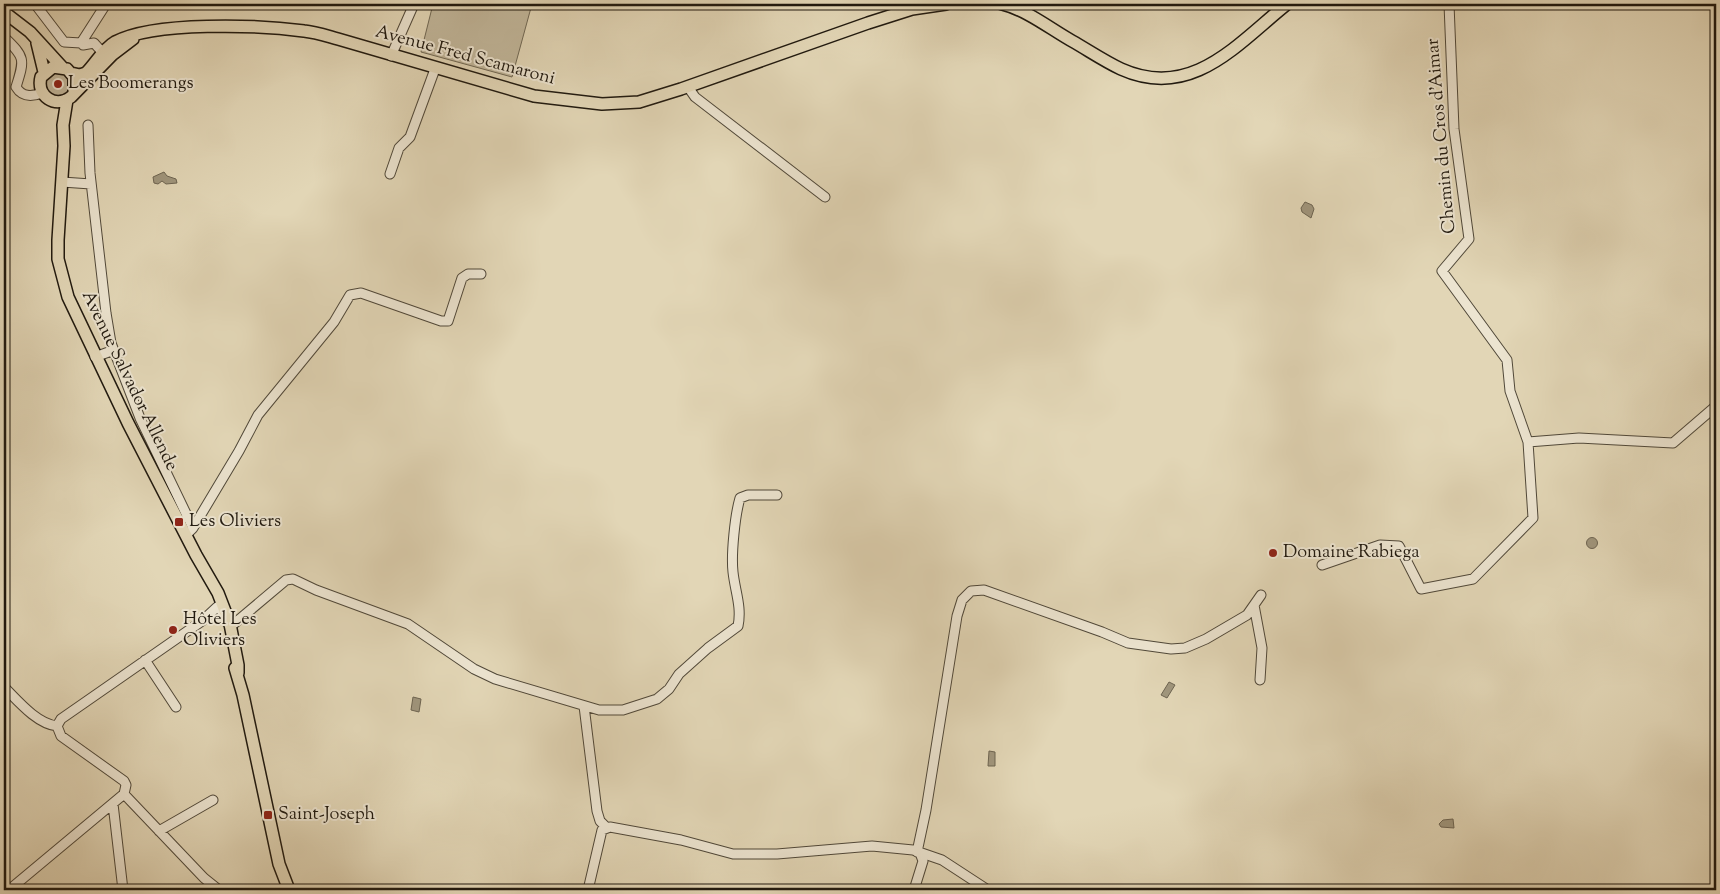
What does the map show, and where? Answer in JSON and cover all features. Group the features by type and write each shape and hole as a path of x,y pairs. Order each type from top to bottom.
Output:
{"main road":[{"name":"Avenue Fred Scamaroni","path":"67,70 80,75 86,73 113,43 130,36 152,31 182,28 273,28 307,31 534,96 602,104 638,102 688,87 868,23 941,4"},
{"path":"1002,4 1026,14 1122,69 1159,78 1190,73 1220,61 1287,4"},
{"path":"4,12 35,36 76,82 70,96 59,103 46,97 40,82 44,72 42,57 35,36"},
{"name":"Avenue Fred Scamaroni","path":"70,96 97,72 112,55 141,34"},
{"path":"44,72 53,67 67,70"},
{"name":"Avenue Salvador Allende","path":"70,96 63,125 62,182 58,218 58,259 68,297 95,357 189,532 196,555 232,636 238,673"},
{"name":"Avenue Salvador Allende","path":"46,97 63,125"},
{"name":"Avenue Salvador Allende","path":"223,615 238,673 284,890"}],"street":[{"path":"35,4 64,42 81,43 83,45 94,44 103,53 105,57 97,67 97,72"},
{"path":"81,43 106,4"},
{"path":"391,56 414,4"},
{"name":"Chemin du Cros d'Aimar","path":"1322,565 1380,544 1399,546 1420,589 1473,579 1533,518 1528,442 1510,391 1507,360 1442,271 1469,239 1454,129 1449,4"},
{"path":"4,37 22,55 23,63 16,86 19,91 23,95 46,97"},
{"path":"390,174 399,148 410,137 435,69"},
{"path":"688,87 695,97 825,197"},
{"path":"88,125 91,184 106,313 114,350 140,418 189,532"},
{"path":"62,182 91,184"},
{"path":"189,532 239,451 258,415 334,322 350,295 361,293 393,302 441,322 448,321 462,278 468,274 482,274"},
{"path":"95,357 114,350"},
{"path":"1528,442 1579,438 1673,443 1716,406"},
{"path":"57,726 64,715 202,621 223,615 235,623 286,580 293,579 316,590 408,624 474,669 495,679 599,710 623,710 657,699 669,689 679,674 708,648 734,631 738,626 741,615 732,571 737,508 740,498 748,495 777,495"},
{"path":"914,890 922,861 919,852 957,616 962,600 971,591 984,590 1128,643 1171,648 1185,648 1206,639 1247,615 1261,595"},
{"path":"1254,605 1262,648 1260,680"},
{"path":"145,660 176,707"},
{"path":"4,687 36,717 51,726 57,726"},
{"path":"584,706 597,811 600,821 606,827 682,840 733,854 777,854 872,846 919,852 942,860 988,890"},
{"path":"9,890 124,794 126,785 124,781 61,736 57,726"},
{"path":"124,794 204,878 219,890"},
{"path":"159,831 213,800"},
{"path":"113,804 123,890"},
{"path":"588,890 602,830 606,827"}],"shaded area":[{"path":"433,4 532,4 512,77 421,52"},
{"path":"58,71 67,75 71,84 67,93 58,97 49,93 45,84 49,75"},
{"path":"164,172 167,176 176,179 177,183 166,184 162,181 158,184 154,183 153,177"},
{"path":"1305,202 1312,205 1314,209 1311,218 1302,212 1301,208"},
{"path":"1590,538 1594,538 1597,543 1596,547 1590,548 1587,545 1587,541"},
{"path":"1169,682 1175,685 1167,698 1161,695"},
{"path":"413,697 421,699 419,712 411,710"},
{"path":"989,751 995,752 995,766 988,766"},
{"path":"1453,819 1454,828 1441,827 1439,824 1443,820"}],"place":[{"name":"Les Boomerangs","path":"58,84"},
{"name":"Les Oliviers","path":"179,522"},
{"name":"Domaine Rabiega","path":"1273,553"},
{"name":"Hôtel Les Oliviers","path":"173,630"},
{"name":"Saint-Joseph","path":"268,815"}]}
